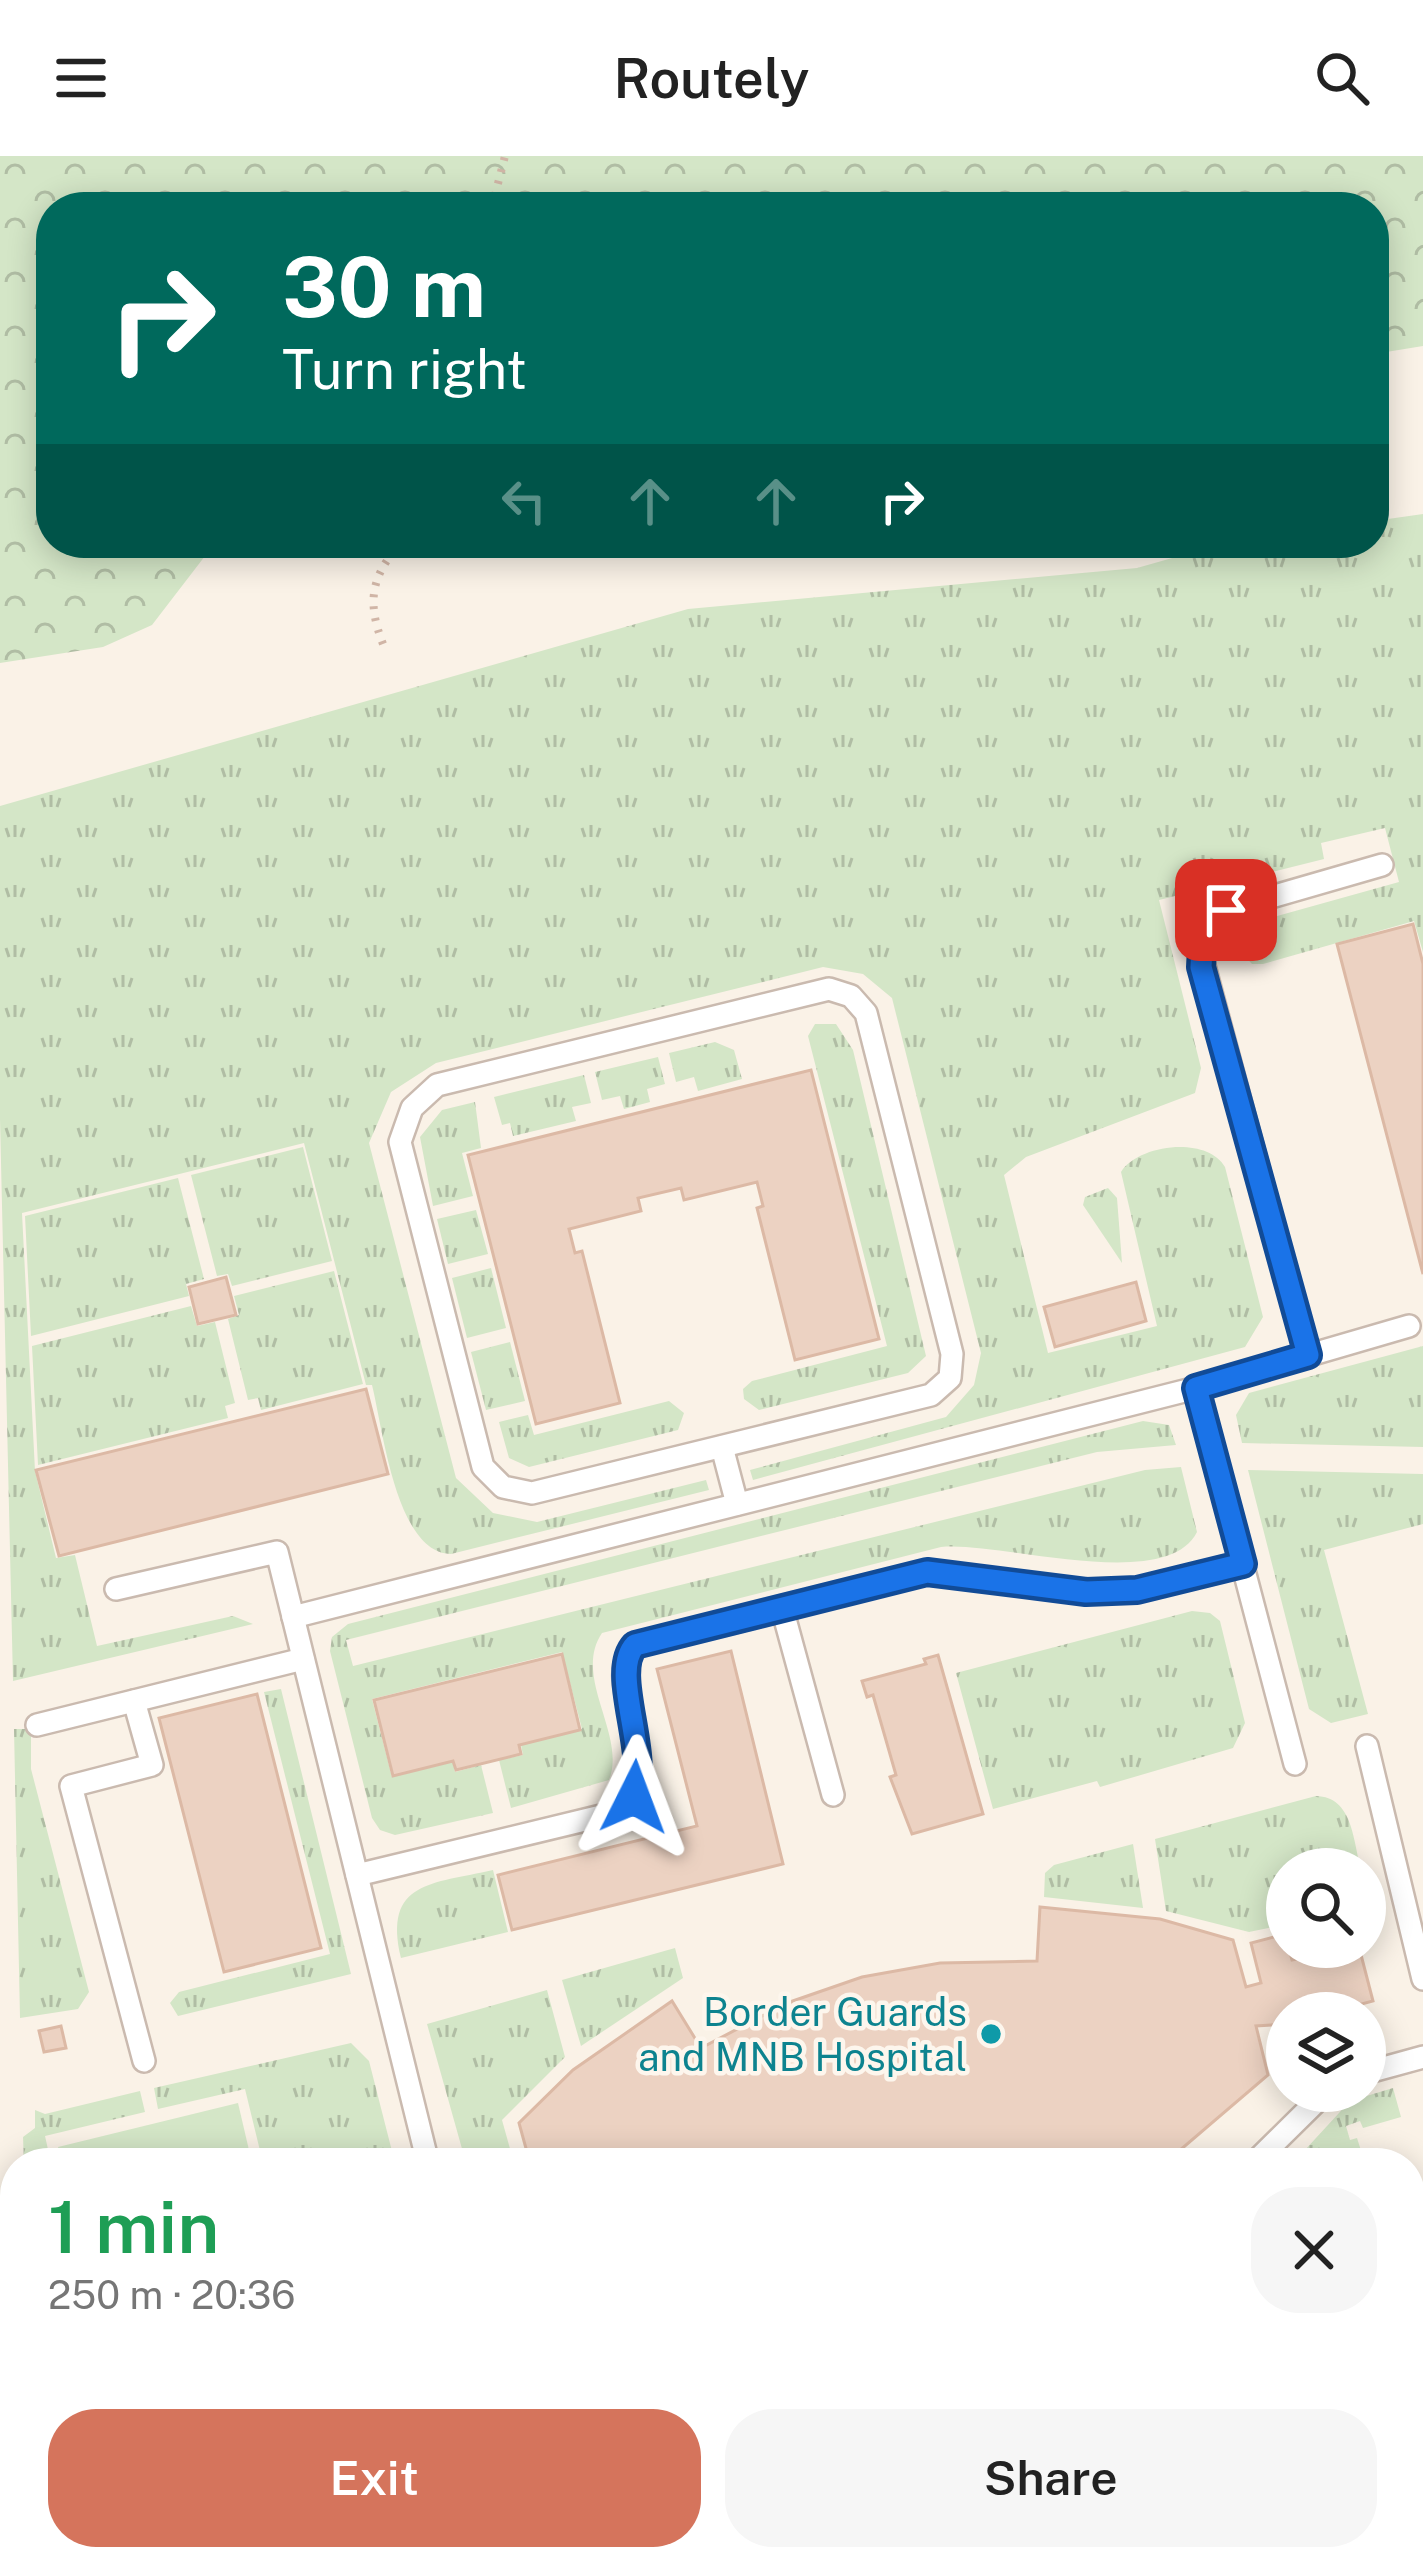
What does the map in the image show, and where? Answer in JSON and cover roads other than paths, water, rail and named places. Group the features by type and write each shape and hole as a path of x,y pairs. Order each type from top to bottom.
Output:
{"lane":[{"path":"1308,1355 1199,947 1203,931 1226,910 1382,865"},
{"path":"829,988 840,990 866,1013 953,1367 943,1388 931,1395 722,1447 532,1493 518,1493 492,1479 483,1467 400,1142 404,1126 412,1108 437,1085 829,988"},
{"path":"293,1617 1196,1388 1408,1327"},
{"path":"1196,1388 1295,1764"},
{"path":"722,1447 737,1504"},
{"path":"116,1589 278,1552 424,2148"},
{"path":"357,1875 622,1810 634,1797 641,1759 624,1674 626,1654 635,1645 927,1572 1103,1591 1137,1590 1243,1564"},
{"path":"782,1608 833,1795"},
{"path":"37,1725 303,1659"},
{"path":"134,1701 152,1765 71,1786 144,2061"},
{"path":"1367,1746 1423,1979"},
{"path":"1386,2067 1423,2057"},
{"path":"1269,2148 1306,2112"}],"place":[{"name":"Border Guards and MNB Hospital","path":"991,2034"}]}
